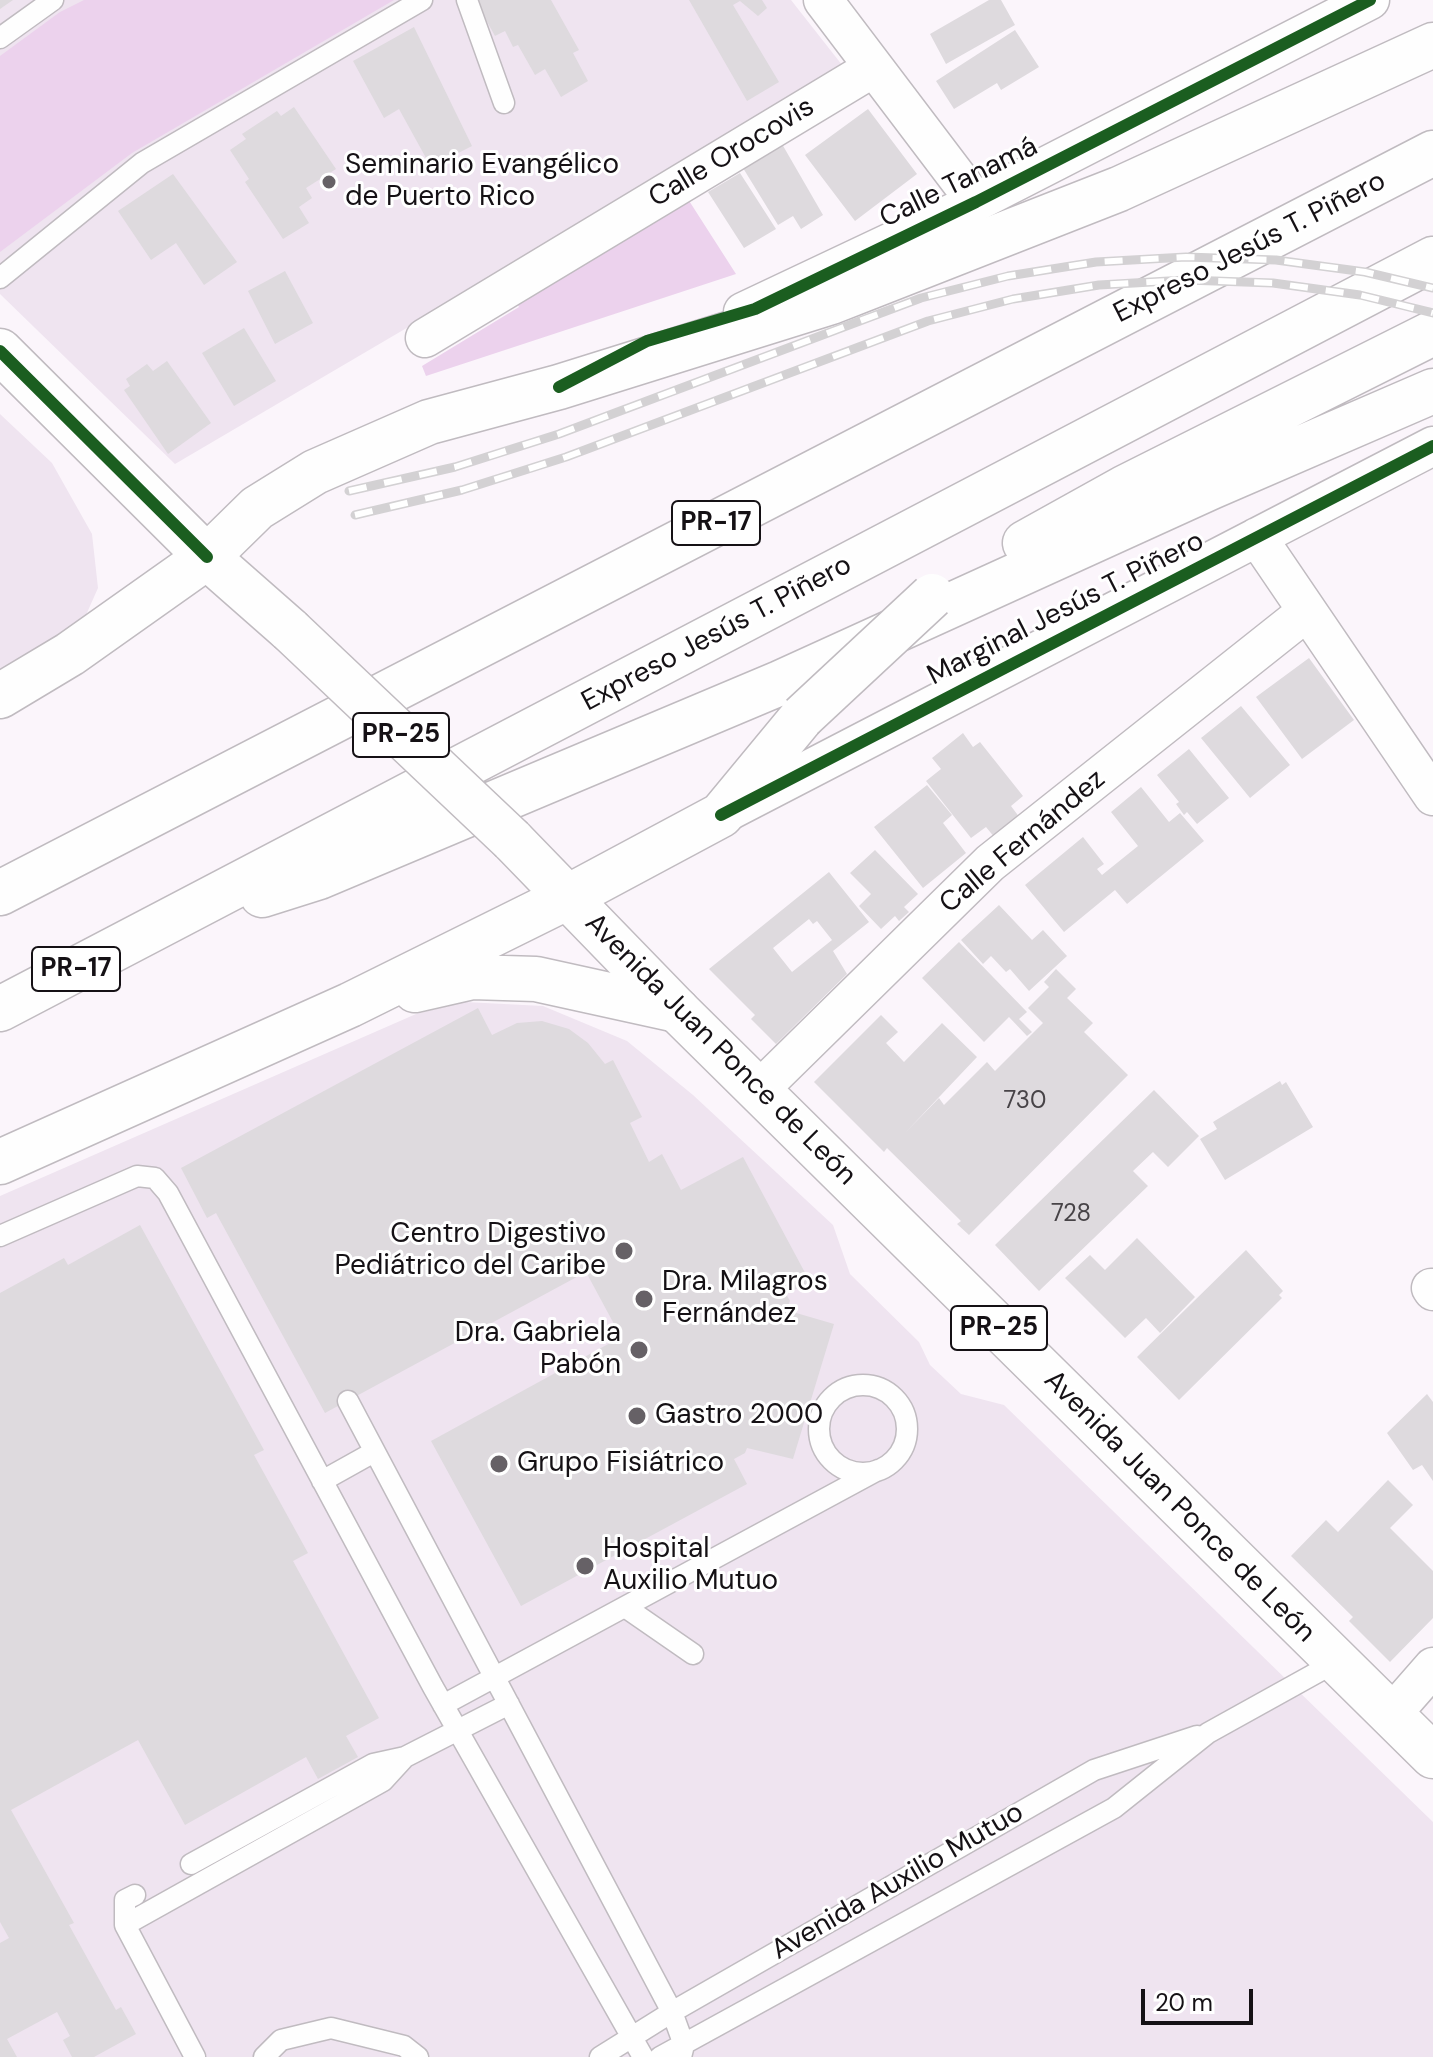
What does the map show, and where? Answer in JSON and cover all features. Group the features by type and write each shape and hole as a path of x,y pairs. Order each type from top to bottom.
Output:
{"main road":[{"path":"0,696 70,654 207,557 257,508 315,472 429,422 559,387 846,297 1119,189 1433,45"},
{"name":"Expreso Jesús T. Piñero","path":"0,893 1433,153"},
{"name":"Expreso Jesús T. Piñero","path":"0,1009 1433,259"},
{"path":"0,1162 350,1005 568,897 721,815 802,717 932,596 1124,488 1433,333"},
{"name":"Avenida Juan Ponce de León","path":"0,351 207,557 290,630 512,840 758,1091 1433,1756"},
{"path":"153,929 319,877 362,859 780,683 1211,487 1433,391"},
{"path":"350,1005 472,977 536,979 677,1010"}],"street":[{"path":"823,0 976,202"},
{"name":"Calle Tanamá","path":"559,387 647,341 755,309 976,202 1370,0"},
{"name":"Calle Orocovis","path":"425,338 873,68"},
{"name":"Marginal Jesús T. Piñero","path":"721,815 1433,446"},
{"path":"1257,537 1305,613 1433,796"},
{"name":"Calle Fernández","path":"758,1091 990,863 1305,613"},
{"path":"1391,1715 1433,1667"}],"lane":[{"path":"0,38 53,0"},
{"path":"0,278 142,163 422,0"},
{"path":"467,0 504,103"},
{"path":"0,1236 137,1176 155,1178 168,1193 443,1705 643,2057"},
{"path":"443,1705 878,1470 900,1453 906,1439 904,1412 885,1390 857,1385 843,1389 823,1410 819,1424 825,1452 848,1471 878,1470"},
{"path":"348,1401 672,2012 682,2051"},
{"path":"322,1481 374,1452"},
{"path":"625,1607 693,1654"},
{"name":"Avenida Auxilio Mutuo","path":"660,2057 682,2051 1114,1808 1208,1733 1336,1662"},
{"path":"191,1864 373,1764 405,1757 509,1704"},
{"name":"Avenida Auxilio Mutuo","path":"600,2057 672,2012 1094,1770 1208,1733"},
{"path":"125,1925 383,1781 405,1757"},
{"path":"135,1895 125,1900 125,1925 195,2057"},
{"path":"264,2057 281,2040 331,2028 404,2046 418,2057"}],"shaded area":[{"name":"Seminario Evangélico de Puerto Rico","path":"0,0 791,0 846,70 175,464 0,294"},
{"path":"84,0 394,0 132,153 0,252 0,56 60,12"},
{"path":"686,196 736,274 426,376 422,366 519,307 516,301"},
{"path":"0,414 52,463 92,534 98,588 82,624 0,683"},
{"name":"Hospital Auxilio Mutuo","path":"465,1002 543,1006 627,1041 693,1095 833,1225 850,1274 919,1342 930,1365 961,1394 1004,1405 1433,1822 1433,2057 0,2057 0,1196 416,1014"}],"building":[{"path":"0,0 13,0 0,9"},
{"path":"475,0 551,0 579,50 573,53 588,81 561,97 545,69 535,75 518,45 513,47 505,31 495,36"},
{"path":"689,0 762,0 767,8 758,16 740,1 733,5 779,82 747,101"},
{"path":"989,0 1001,0 1015,25 946,64 930,34"},
{"path":"414,27 472,146 431,167 399,109 384,118 353,61"},
{"path":"1015,30 1039,67 1001,90 997,83 954,109 936,81"},
{"path":"294,107 336,169 306,188 312,198 299,207 309,223 283,239 245,182 249,179 230,150 246,139 242,134 277,111 281,116"},
{"path":"868,109 917,174 855,221 805,155"},
{"path":"782,144 823,215 801,229 793,216 778,225 743,168"},
{"path":"740,173 776,229 744,248 708,192"},
{"path":"173,174 237,262 204,285 176,243 151,260 118,211"},
{"path":"285,271 313,323 275,344 248,291"},
{"path":"244,328 276,381 234,406 202,353"},
{"path":"167,361 211,423 168,454 124,390 130,386 126,379 147,364 153,371"},
{"path":"1309,658 1354,720 1302,759 1256,697"},
{"path":"1241,706 1290,765 1250,798 1201,738"},
{"path":"963,733 973,747 980,742 1023,796 1011,806 1020,818 995,838 986,827 971,838 926,781 941,769 932,758"},
{"path":"1189,749 1229,798 1197,824 1187,812 1184,815 1176,804 1179,802 1157,775"},
{"path":"927,785 952,815 943,823 966,853 923,888 874,827"},
{"path":"1141,787 1169,822 1180,813 1204,841 1127,904 1115,890 1064,932 1025,885 1083,837 1104,864 1097,869 1102,875 1138,846 1111,812"},
{"path":"875,850 918,894 904,907 909,912 899,921 895,916 881,929 859,906 871,894 850,873"},
{"path":"829,872 869,922 833,951 847,974 776,1044 751,1019 755,1015 709,969","holes":["809,919 813,924 817,921 832,940 792,972 773,948"]},
{"path":"999,905 1032,940 1043,930 1067,956 1029,991 1010,969 1006,972 991,956 983,964 961,940"},
{"path":"959,942 1027,1012 1019,1019 1032,1032 1027,1036 1009,1017 984,1042 922,978"},
{"path":"1056,969 1076,989 1067,998 1093,1023 1084,1032 1128,1075 969,1235 957,1224 961,1221 887,1148 884,1152 814,1082 881,1015 898,1032 886,1043 904,1062 942,1023 977,1057 905,1133 939,1098 944,1105 987,1062 995,1071 1043,1023 1028,1008 1049,987 1044,982"},
{"path":"478,1008 492,1035 517,1023 542,1021 569,1029 588,1043 605,1064 613,1060 642,1117 630,1123 649,1162 662,1154 681,1190 743,1157 810,1282 786,1294 790,1301 786,1310 834,1324 793,1459 747,1448 745,1453 734,1459 747,1484 521,1606 431,1441 621,1337 586,1272 325,1413 216,1213 207,1218 181,1168"},
{"path":"1280,1081 1282,1085 1286,1082 1313,1127 1225,1180 1200,1139 1217,1129 1213,1122"},
{"path":"1154,1090 1199,1136 1168,1167 1153,1152 1133,1171 1148,1186 1039,1291 995,1245"},
{"path":"140,1225 264,1450 254,1455 308,1553 293,1561 379,1718 346,1736 358,1757 318,1779 306,1757 185,1825 138,1740 11,1810 74,1923 69,1925 116,2010 121,2007 136,2034 94,2057 72,2057 63,2040 70,2036 57,2012 7,2039 17,2057 0,2057 0,1943 9,1938 0,1922 0,1293 64,1258 68,1265"},
{"path":"1137,1238 1195,1297 1160,1333 1146,1318 1125,1338 1065,1278 1090,1255 1105,1270"},
{"path":"1246,1250 1283,1291 1279,1295 1282,1298 1179,1400 1137,1357"},
{"path":"1427,1394 1433,1402 1433,1481 1422,1465 1413,1470 1387,1433"},
{"path":"1388,1480 1413,1505 1390,1528 1433,1571 1433,1618 1390,1662 1349,1621 1353,1617 1291,1556 1326,1520 1338,1532"}],"railway":[{"path":"349,491 455,467 559,434 921,298 1008,276 1096,262 1186,257 1276,260 1365,272 1433,288"},
{"path":"355,515 462,490 566,457 928,321 1013,299 1099,285 1186,280 1273,283 1360,295 1433,313"}],"cycle path":[{"path":"559,387 647,341 755,309 976,202 1370,0"},
{"path":"0,351 207,557"},
{"path":"721,815 1433,446"}],"place":[{"name":"Seminario Evangélico de Puerto Rico","path":"329,182"},
{"name":"Centro Digestivo Pediátrico del Caribe","path":"624,1251"},
{"name":"Dra. Milagros Fernández","path":"644,1299"},
{"name":"Dra. Gabriela Pabón","path":"639,1350"},
{"name":"Gastro 2000","path":"637,1416"},
{"name":"Grupo Fisiátrico","path":"499,1464"},
{"name":"Hospital Auxilio Mutuo","path":"585,1566"}]}
